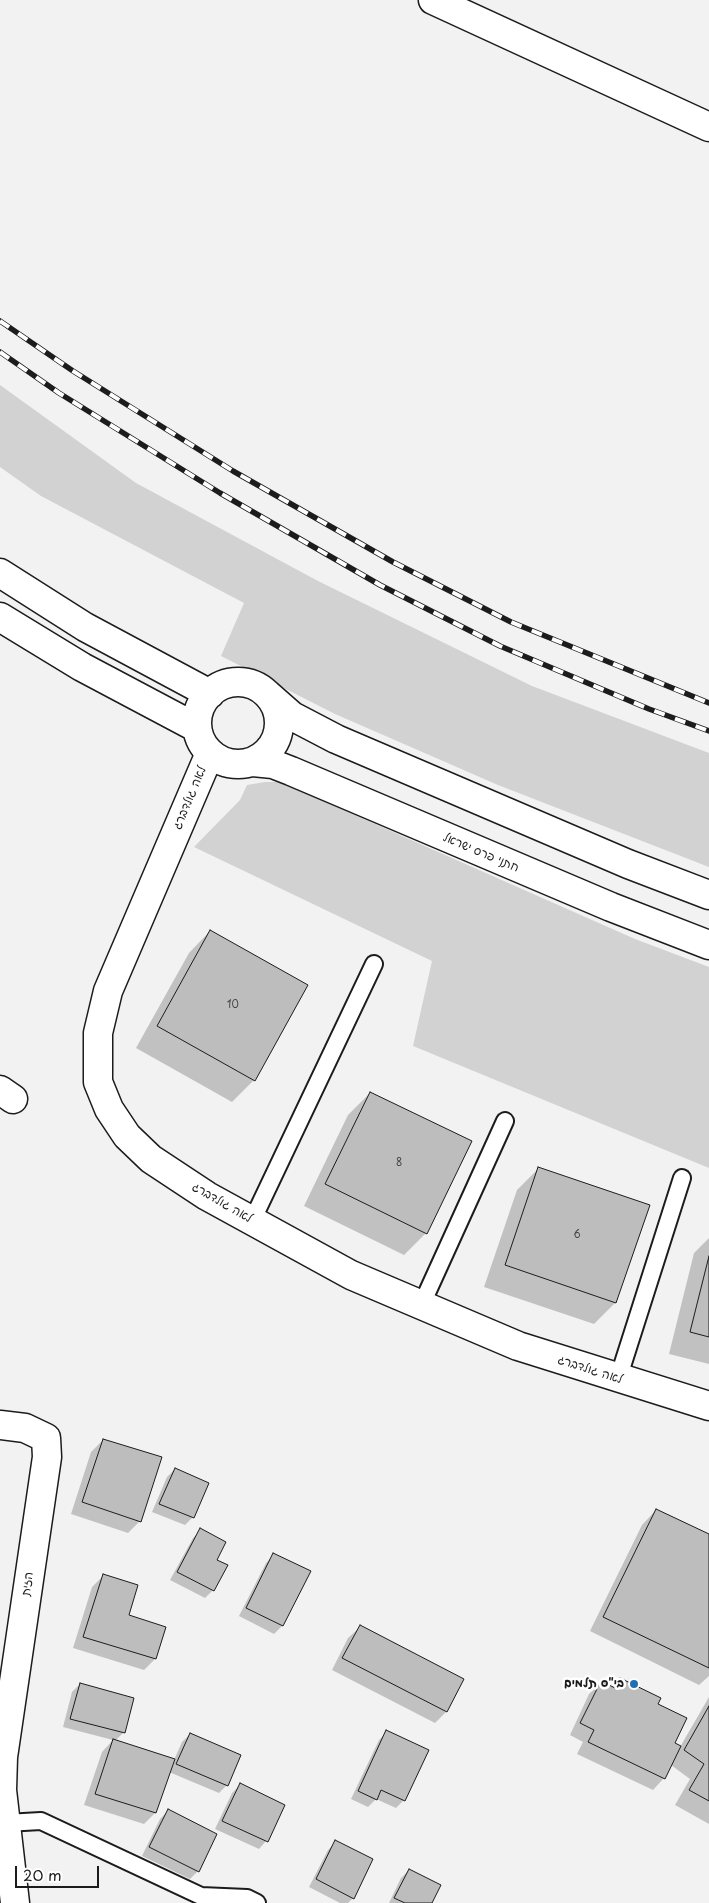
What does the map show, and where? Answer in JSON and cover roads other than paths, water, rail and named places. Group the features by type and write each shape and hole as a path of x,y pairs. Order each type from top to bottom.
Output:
{"street":[{"path":"433,0 709,127"},
{"path":"0,573 85,627 210,694"},
{"path":"0,617 82,667 197,728"},
{"path":"267,694 275,706 279,719 278,734 266,754 254,762 240,765 225,763 210,753 201,741 197,728 198,713 204,700 210,694 227,684 241,682 255,686 267,694 292,716 336,740 628,864 709,895"},
{"name":"לאה גולדברג","path":"210,753 108,991 98,1034 98,1082 109,1109 127,1136 151,1159 207,1196 351,1275 518,1346 618,1379 709,1406"},
{"name":"חתני פרס ישראל","path":"254,762 273,764 291,771 610,907 709,946"},
{"name":"הזית","path":"0,1425 25,1428 46,1438 47,1457 1,1776 15,1903"}],"lane":[{"path":"252,1221 374,964"},
{"path":"422,1306 505,1121"},
{"path":"618,1379 682,1178"},
{"path":"6,1823 41,1821 201,1896 247,1898 257,1903"}],"railway":[{"path":"0,321 73,371 233,471 393,562 511,622 709,703"},
{"path":"0,352 59,393 220,493 380,585 500,646 649,709 709,731"}],"place":[{"name":"בי\"ס תלמים","path":"634,1684"}]}
